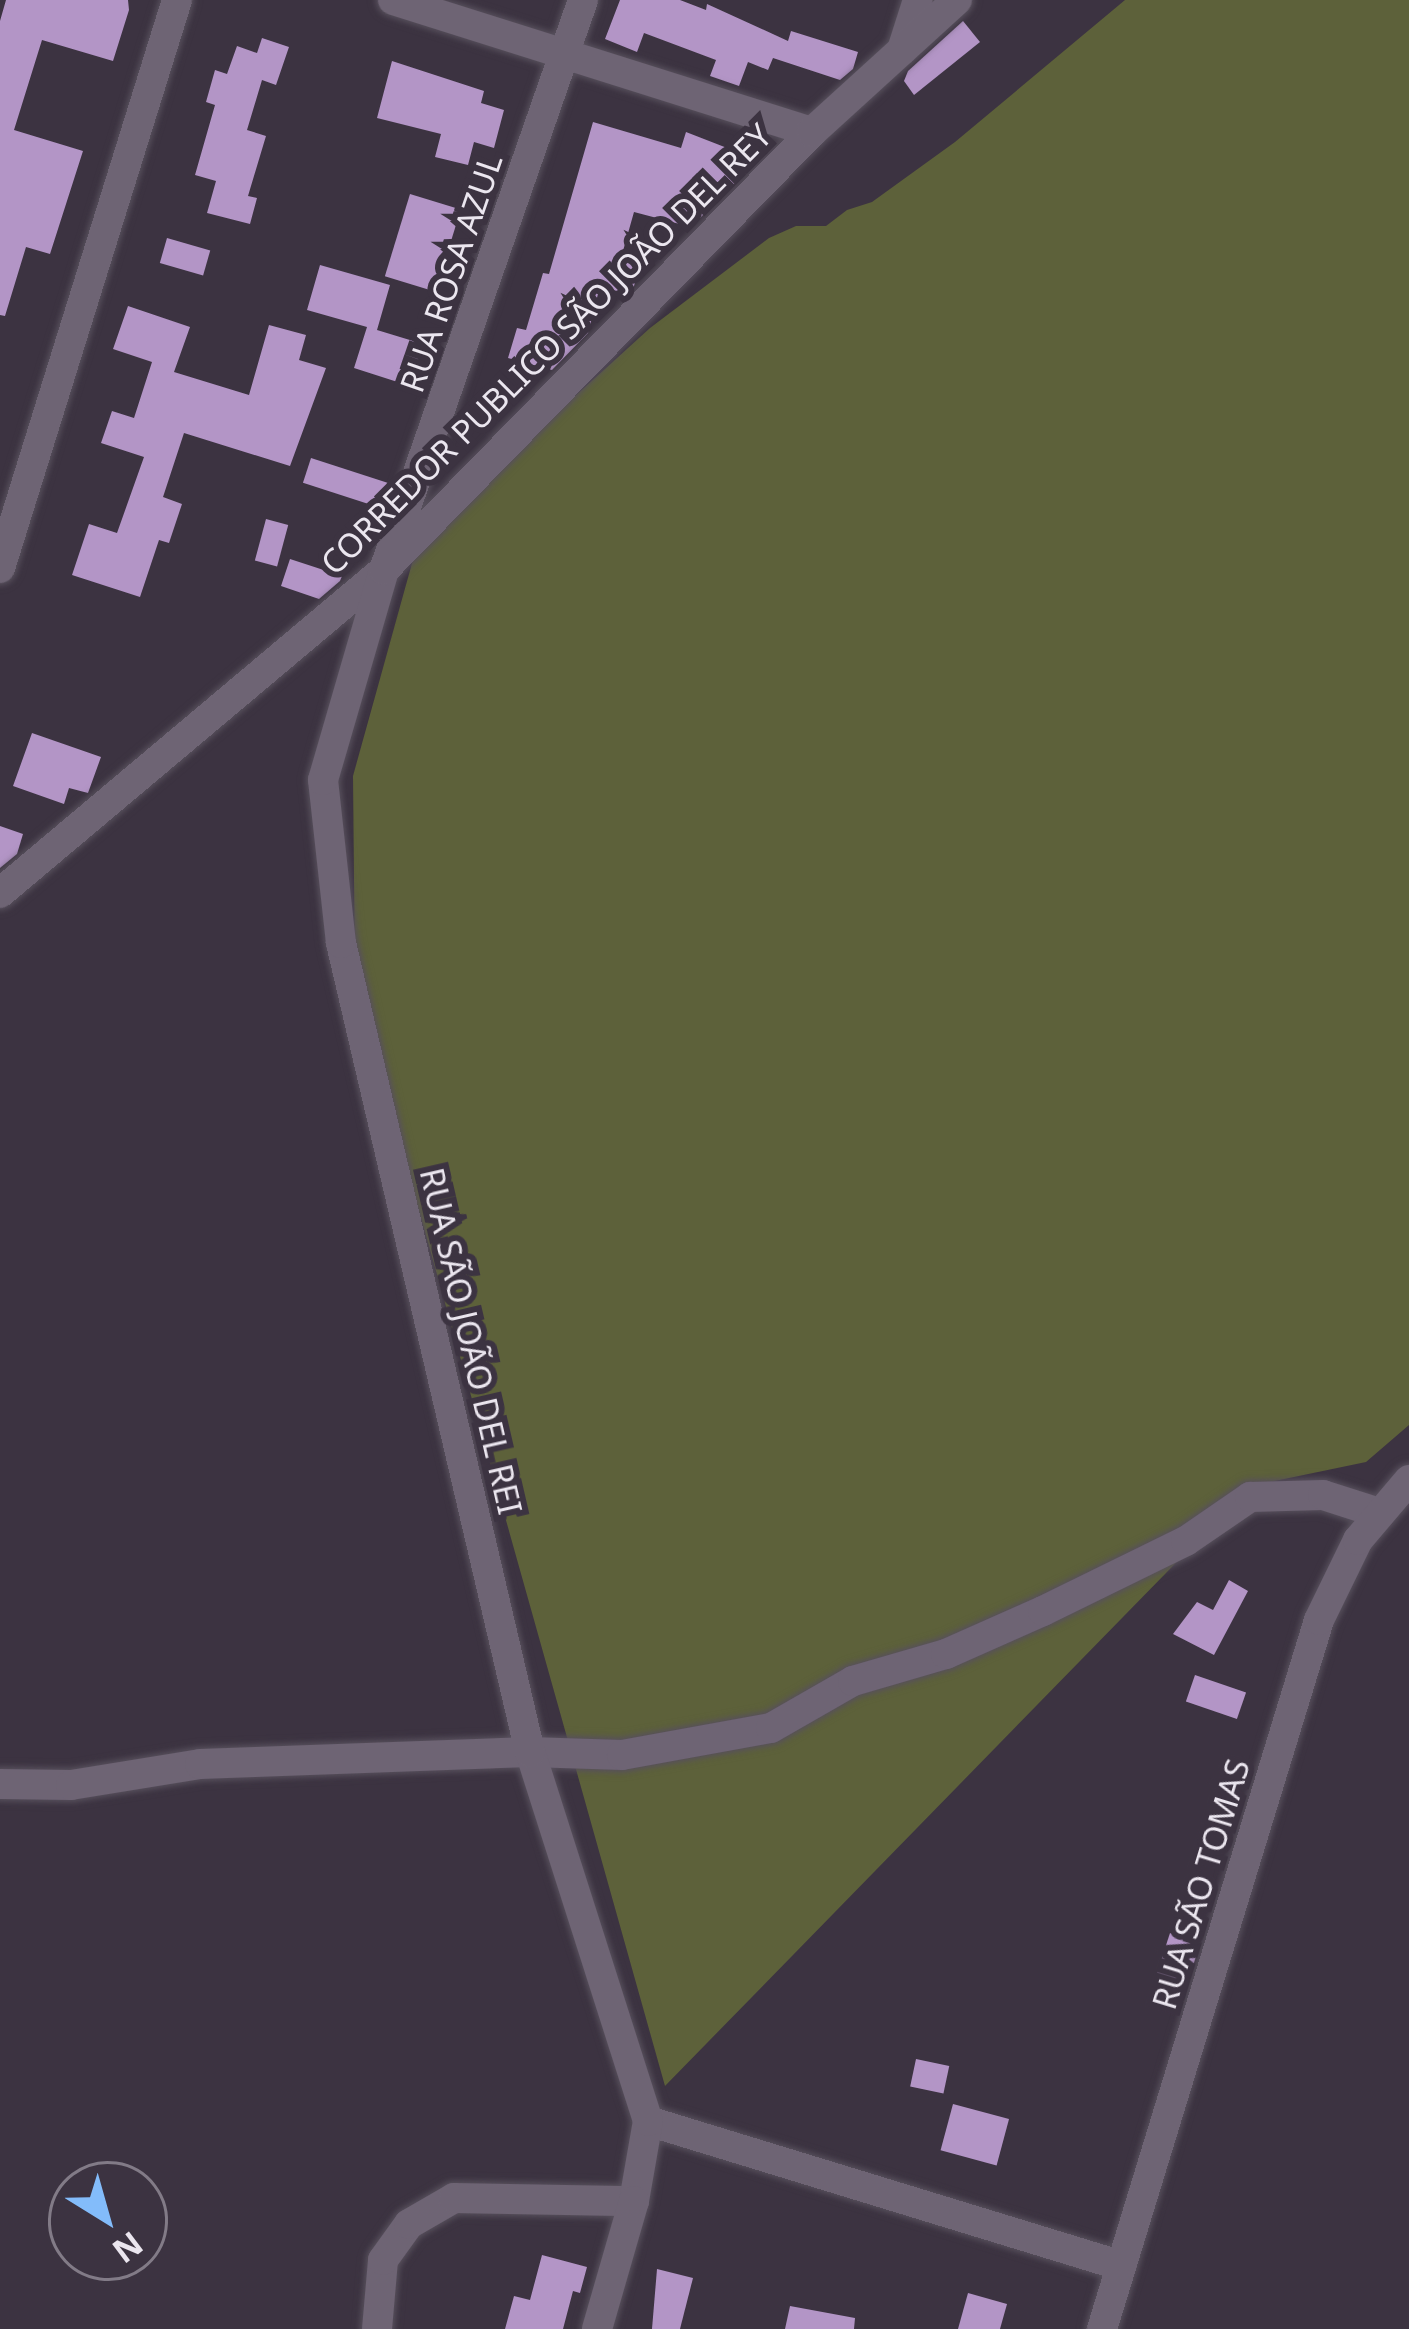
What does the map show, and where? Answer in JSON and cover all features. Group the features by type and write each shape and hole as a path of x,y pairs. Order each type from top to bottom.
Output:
{"street":[{"path":"0,568 177,0"},
{"path":"393,0 812,132"},
{"name":"RUA ROSA AZUL","path":"385,570 583,0"},
{"path":"901,56 918,0"},
{"path":"901,56 957,0"},
{"name":"CORREDOR PUBLICO SÃO JOÃO DEL REY","path":"0,893 385,570 812,132 901,56"},
{"name":"RUA SÃO JOÃO DEL REI","path":"385,570 323,780 340,943 530,1752 648,2121"},
{"name":"RUA SÃO TOMAS","path":"1102,2329 1319,1620 1376,1512 1409,1480"},
{"path":"0,1784 71,1785 200,1764 530,1752 622,1755 771,1728 853,1681 946,1654 1043,1611 1186,1541 1250,1497 1322,1496 1376,1512"},
{"path":"598,2329 634,2201 648,2121 1121,2266"},
{"path":"377,2329 383,2260 410,2224 454,2198 634,2201"}],"green space":[{"path":"1125,0 1409,0 1409,1425 1366,1462 1251,1486 665,2086 355,983 353,776 419,538 650,328 769,238 796,226 826,226 847,210 872,202 955,142"}],"building":[{"path":"6,0 128,0 129,10 113,61 42,40 14,130 83,151 50,254 26,247 5,316 0,315 0,21"},
{"path":"620,0 680,0 706,10 707,4 788,41 791,31 858,52 853,69 840,80 773,58 768,70 748,62 739,86 710,76 716,60 644,33 637,52 605,39"},
{"path":"963,21 980,42 914,95 904,81 908,71"},
{"path":"262,38 289,47 276,85 262,80 247,130 266,136 248,196 257,198 250,224 207,213 216,181 195,175 215,105 206,102 215,70 227,74 237,46 257,53"},
{"path":"392,61 484,91 481,103 504,110 494,148 474,142 468,165 435,157 441,134 377,118"},
{"path":"593,122 681,148 686,132 758,160 691,227 634,212 621,258 641,263 634,286 627,294 600,286 588,333 552,370 508,358 517,328 526,330 543,273 549,274"},
{"path":"410,194 461,209 436,292 385,276"},
{"path":"167,238 210,250 203,275 160,263"},
{"path":"320,265 390,285 377,330 423,344 410,386 354,368 367,327 307,310"},
{"path":"128,306 190,327 174,372 249,395 269,325 306,335 299,360 326,368 290,466 184,433 163,497 182,504 169,543 159,540 140,597 72,575 89,524 117,533 144,457 101,443 112,411 134,418 152,362 113,349"},
{"path":"311,458 393,485 385,509 303,483"},
{"path":"266,519 288,525 277,566 255,561"},
{"path":"290,559 342,576 319,599 281,586"},
{"path":"32,733 101,757 88,793 69,788 64,804 13,786"},
{"path":"0,826 23,834 17,854 0,868"},
{"path":"1229,1580 1248,1591 1214,1655 1173,1634 1197,1602 1213,1610"},
{"path":"1195,1675 1246,1693 1237,1719 1186,1701"},
{"path":"1170,1933 1200,1943 1185,1989 1155,1980"},
{"path":"916,2059 949,2066 943,2093 910,2086"},
{"path":"953,2104 1009,2119 997,2165 941,2150"},
{"path":"542,2255 587,2267 580,2293 573,2291 563,2329 505,2329 514,2296 530,2300"},
{"path":"657,2269 693,2278 680,2329 652,2329"},
{"path":"968,2293 1007,2304 1000,2329 958,2329"},
{"path":"790,2306 855,2318 854,2329 785,2329"}]}
